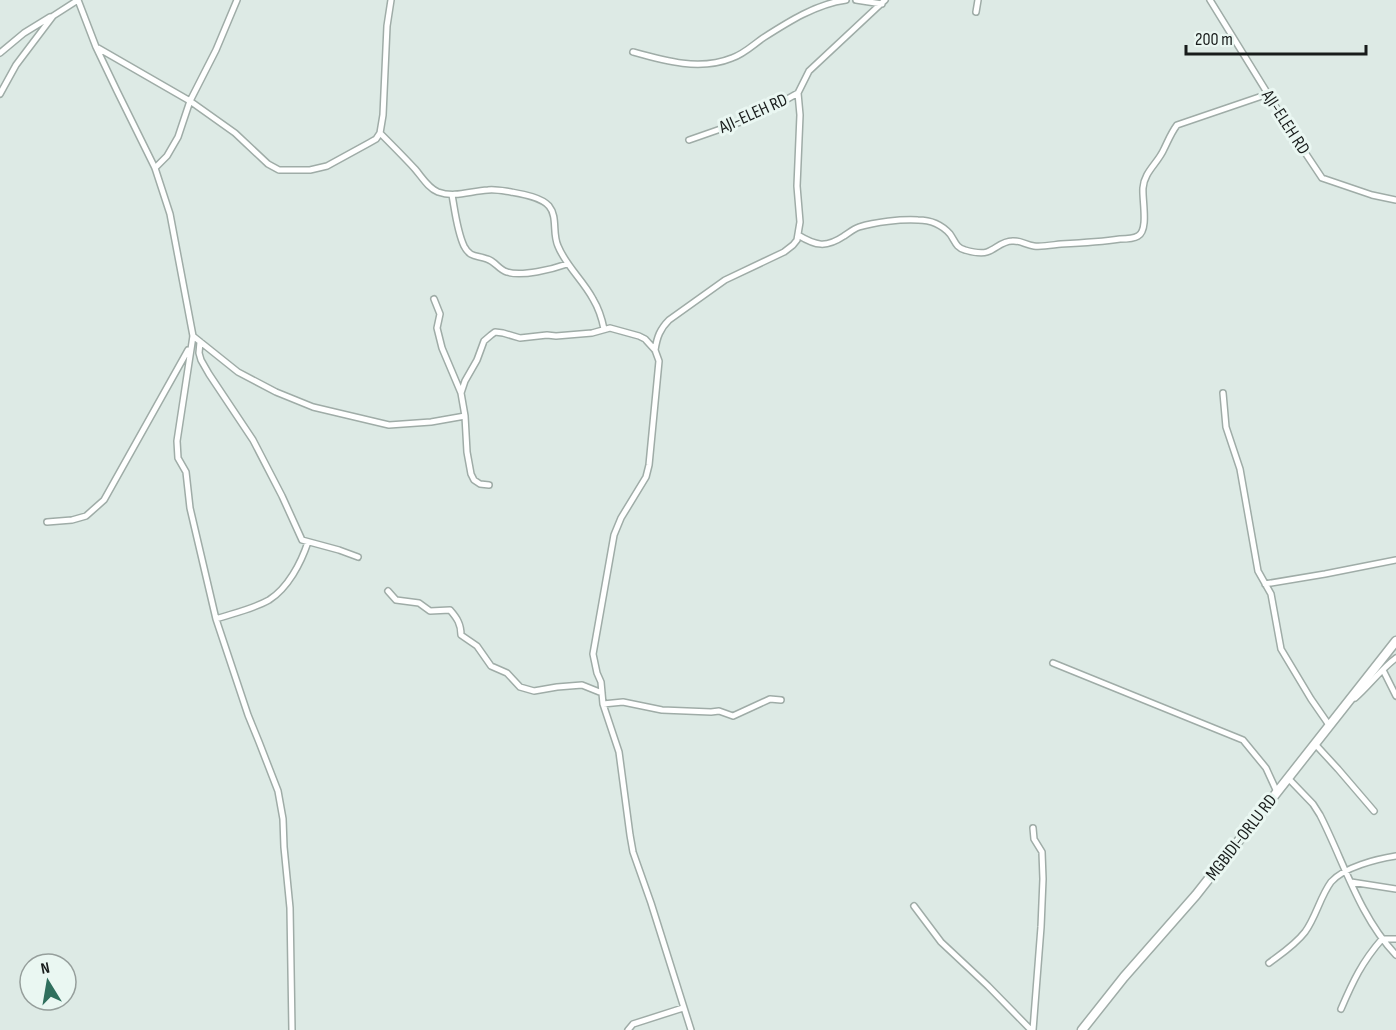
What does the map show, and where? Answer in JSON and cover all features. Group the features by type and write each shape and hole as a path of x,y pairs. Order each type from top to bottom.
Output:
{"main road":[{"name":"MGBIDI-ORLU RD","path":"1082,1030 1196,895 1396,641"}],"street":[{"path":"0,53 24,33 78,0 96,47 155,168 170,214 193,336 177,441 178,458 186,472 190,508 216,619 248,715 278,791 283,819 290,908 292,1030"},
{"path":"155,168 167,156 178,137 190,101 216,50 237,0"},
{"path":"96,47 190,101 235,134 268,164 279,170 310,170 327,166 376,139 380,133 383,115 387,26 391,0"},
{"path":"633,52 678,64 702,64 733,58 809,11 846,0"},
{"path":"856,0 883,2"},
{"path":"976,12 978,0"},
{"name":"AJI-ELEH RD","path":"1210,0 1322,178 1372,195 1396,200"},
{"name":"AJI-ELEH RD","path":"689,140 755,117 798,93 809,71 883,2"},
{"path":"0,94 16,65 53,15"},
{"path":"655,350 662,327 669,320 725,280 784,252 797,240 800,222 797,186 800,115 798,93"},
{"path":"798,235 810,243 825,244 833,243 860,227 897,221 930,221 950,234 962,249 981,253 1012,241 1035,247 1133,238 1139,236 1143,231 1145,177 1164,151 1177,125 1268,94"},
{"path":"380,133 436,191 452,195 488,189 511,192 538,199 547,204 555,221 555,238 558,246 567,264 593,299 604,330"},
{"path":"452,195 464,246 473,256 493,261 504,272 522,274 567,264"},
{"path":"434,299 440,314 437,328 442,348 461,393 471,474 480,484 489,484"},
{"path":"461,393 484,341 495,332 520,338 592,333 610,328 645,339 655,350 659,361 649,465 646,477 621,518 614,535 593,654 601,682 603,704 619,752 633,852 690,1030"},
{"path":"193,336 238,372 276,392 314,407 389,425 431,422 465,416"},
{"path":"200,342 199,353 209,374 253,440 303,540 358,557"},
{"path":"47,522 72,520 86,516 104,500 190,346"},
{"path":"1223,393 1226,427 1240,469 1258,571 1271,594 1281,649 1329,725"},
{"path":"216,619 256,606 276,595 291,576 308,542"},
{"path":"1265,584 1396,560"},
{"path":"388,591 396,600 419,603 430,611 450,610 458,619 461,635 477,646 490,666 507,673 520,687 534,691 582,685 602,693"},
{"path":"1342,709 1368,687 1396,658"},
{"path":"1053,663 1243,740 1266,768 1277,792"},
{"path":"1383,670 1396,696"},
{"path":"603,704 623,702 662,710 719,711 733,716 770,699 781,700"},
{"path":"1315,744 1374,811"},
{"path":"1288,778 1313,804 1320,815 1364,909 1382,939 1396,955"},
{"path":"1032,1030 1041,927 1042,879 1042,852 1034,839 1033,828"},
{"path":"1269,963 1304,934 1331,883 1346,870 1396,856"},
{"path":"1351,882 1396,889"},
{"path":"914,906 941,942 1032,1030"},
{"path":"1341,1009 1355,976 1368,954 1382,939 1396,939"},
{"path":"628,1030 633,1024 683,1008"}]}
